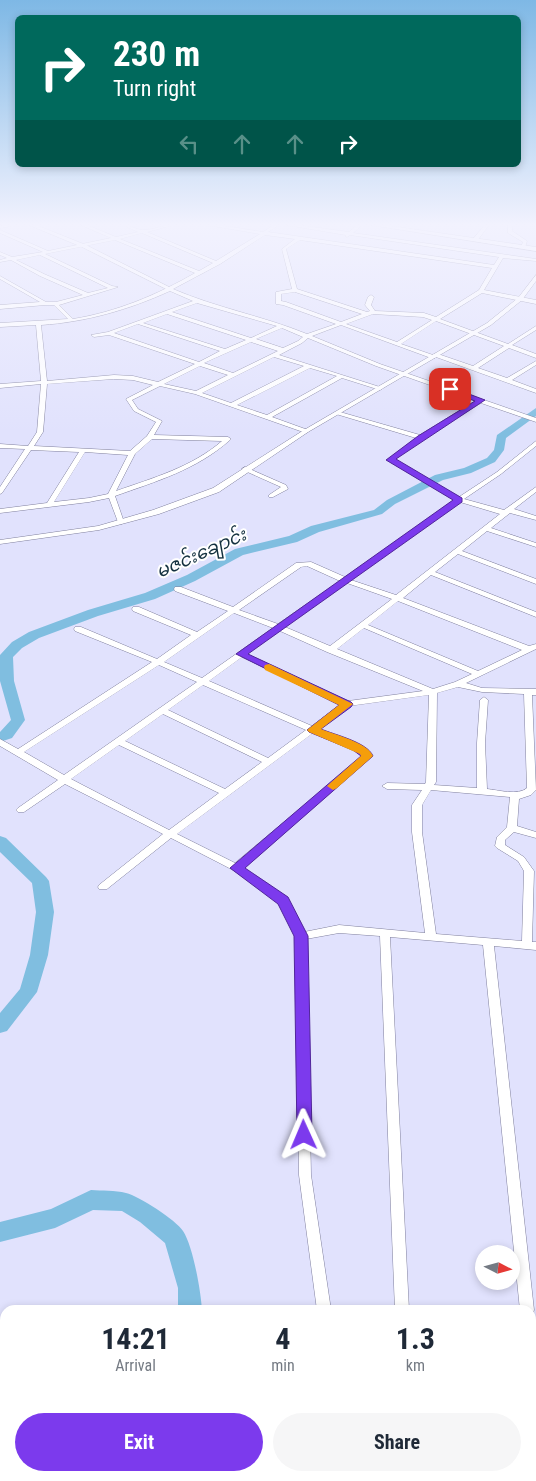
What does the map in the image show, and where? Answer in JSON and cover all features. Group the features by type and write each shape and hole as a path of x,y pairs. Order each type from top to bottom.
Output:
{"street":[{"path":"31,294 46,302 56,304 87,295"},
{"path":"0,325 71,320 104,314 157,294"},
{"path":"182,294 198,301 282,326 378,365 404,372 536,420"},
{"path":"278,294 278,303 284,303 536,391"},
{"path":"308,294 370,313 421,315 536,356"},
{"path":"397,344 476,294"},
{"path":"496,294 536,302"},
{"path":"0,542 67,533 121,522 156,512 216,490 245,469 306,431 489,324 524,294"},
{"path":"370,313 368,305 371,297"},
{"path":"94,335 109,333 198,301"},
{"path":"0,302 17,306"},
{"path":"0,307 46,302"},
{"path":"56,304 71,320"},
{"path":"168,312 282,350"},
{"path":"197,393 300,342 306,336 370,313"},
{"path":"0,492 32,447 40,432 44,383 38,323"},
{"path":"139,323 225,351"},
{"path":"121,522 111,495 132,453 150,437 159,420 136,410 129,399 225,351 282,326"},
{"path":"474,368 536,328"},
{"path":"109,333 233,375"},
{"path":"274,355 380,388"},
{"path":"508,380 536,363"},
{"path":"232,405 309,366"},
{"path":"268,418 342,376"},
{"path":"0,386 114,377 160,384 197,393 306,431"},
{"path":"481,400 421,437 390,460 459,500 536,518"},
{"path":"338,413 421,437"},
{"path":"0,511 89,500 111,495 174,473 213,452 228,439 150,437"},
{"path":"21,810 499,472 536,443"},
{"path":"0,446 132,453"},
{"path":"49,504 83,450"},
{"path":"245,469 284,486 285,489 271,496"},
{"path":"330,650 536,489"},
{"path":"485,528 536,545"},
{"path":"456,552 536,582"},
{"path":"16,752 158,662 299,565 308,564 345,580 532,648"},
{"path":"430,572 536,615"},
{"path":"178,589 278,627 433,692"},
{"path":"136,609 197,635"},
{"path":"363,625 478,674"},
{"path":"78,629 365,752 367,756 236,868"},
{"path":"103,886 170,834 347,704 433,692 458,684 532,648"},
{"path":"241,654 347,704"},
{"path":"387,786 428,787 518,795 528,793 532,789 532,692 482,690 458,684"},
{"path":"431,938 417,832 418,805 431,782 433,692"},
{"path":"482,791 481,743 484,700"},
{"path":"162,710 269,762"},
{"path":"119,741 226,793"},
{"path":"0,742 65,780 236,868 283,900 301,936 305,1175 323,1305"},
{"path":"301,936 339,929 532,945 529,871 521,859 500,846 500,839 512,828 514,798 518,795"},
{"path":"512,828 536,834"},
{"path":"385,932 402,1305"},
{"path":"488,941 526,1305"}],"waterway":[{"name":"မဇင်းချောင်း","path":"0,737 7,735 18,720 7,681 6,656 17,645 34,635 93,613 150,596 191,578 239,552 293,539 315,529 378,512 391,502 439,477 467,471 491,460 499,450 501,437 536,411"},
{"name":"မဇင်းချောင်း","path":"0,842 40,881 45,912 39,955 28,992 0,1026"},
{"name":"မဇင်းချောင်း","path":"0,1232 55,1218 91,1200 125,1202 148,1215 175,1237 189,1288 190,1305"}],"slow traffic":[{"path":"269,667 347,704 312,730 357,747 365,752 367,756 333,786"}],"route":[{"path":"304,1135 301,936 283,900 236,868 367,756 365,752 357,747 312,730 347,704 241,654 459,500 390,460 421,437 481,400 450,389"}]}
